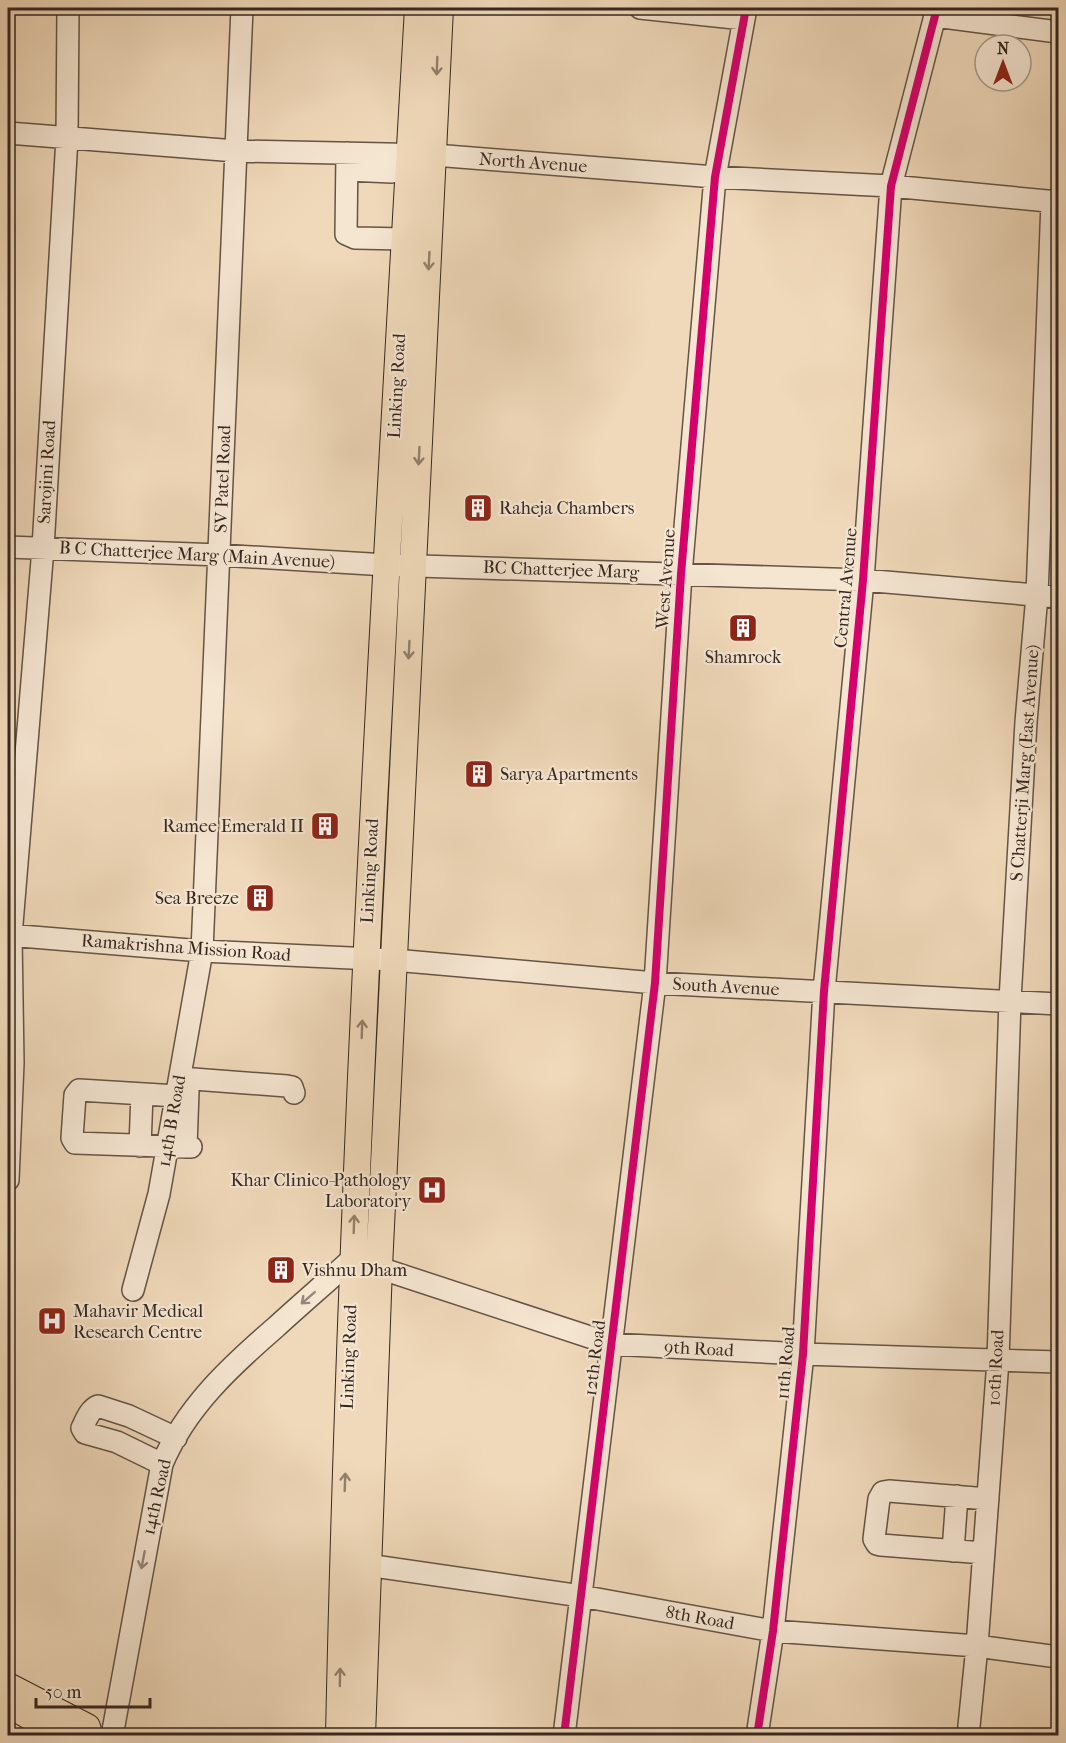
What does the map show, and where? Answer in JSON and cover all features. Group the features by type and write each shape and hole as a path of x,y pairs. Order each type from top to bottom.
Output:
{"main road":[{"name":"Linking Road","path":"339,1736 380,1267 413,566 412,160 418,8"},
{"name":"Linking Road","path":"362,1736 355,1566 352,1259 365,958 405,239 412,160 440,8"},
{"path":"8,1686 87,1727 90,1736"},
{"path":"8,1704 64,1736"}],"street":[{"name":"Sarojini Road","path":"8,1180 13,1063 9,935 43,548 67,138 68,8"},
{"name":"SV Patel Road","path":"202,951 242,8"},
{"path":"640,8 745,13"},
{"path":"936,12 1059,32"},
{"name":"Central Avenue","path":"824,991 863,580 891,186 936,12"},
{"name":"West Avenue","path":"655,983 681,574 715,177 745,13"},
{"name":"North Avenue","path":"8,132 347,162 412,160 891,186 1055,202"},
{"path":"347,162 346,234 355,238 405,239"},
{"name":"S Chatterji Marg (East Avenue)","path":"1010,1000 1026,722 1037,595 1055,202"},
{"name":"B C Chatterjee Marg (Main Avenue)","path":"8,547 387,564"},
{"name":"BC Chatterjee Marg","path":"387,564 863,580 1059,597"},
{"name":"Ramakrishna Mission Road","path":"9,935 202,951 394,960"},
{"name":"14th B Road","path":"133,1290 159,1194 181,1147 180,1091 202,951"},
{"name":"South Avenue","path":"394,960 655,983 1059,1004"},
{"name":"12th Road","path":"564,1736 655,983"},
{"name":"11th Road","path":"757,1736 772,1631 802,1354 824,991"},
{"name":"10th Road","path":"968,1736 977,1646 998,1360 1010,1000"},
{"path":"180,1091 181,1147 75,1143 72,1136 75,1095 79,1090 141,1102 180,1091 287,1086 292,1087 294,1093"},
{"path":"140,1146 141,1102"},
{"name":"9th Road","path":"352,1259 611,1344 802,1354 1059,1362"},
{"name":"14th Road","path":"112,1736 162,1448 230,1367 352,1259"},
{"path":"984,1553 881,1545 877,1544 874,1539 879,1499 883,1492 988,1499"},
{"path":"953,1551 957,1496"},
{"name":"8th Road","path":"355,1566 581,1596 772,1631 977,1646 1059,1657"}],"cycle path":[{"path":"564,1736 655,983 681,574 715,177 746,8"},
{"path":"757,1736 773,1631 803,1354 824,991 863,580 891,186 937,8"}],"place":[{"name":"Raheja Chambers","path":"478,508"},
{"name":"Shamrock","path":"743,628"},
{"name":"Sarya Apartments","path":"479,774"},
{"name":"Ramee Emerald II","path":"325,826"},
{"name":"Sea Breeze","path":"260,898"},
{"name":"Khar Clinico-Pathology Laboratory","path":"432,1190"},
{"name":"Vishnu Dham","path":"281,1270"},
{"name":"Mahavir Medical Research Centre","path":"52,1321"}]}
